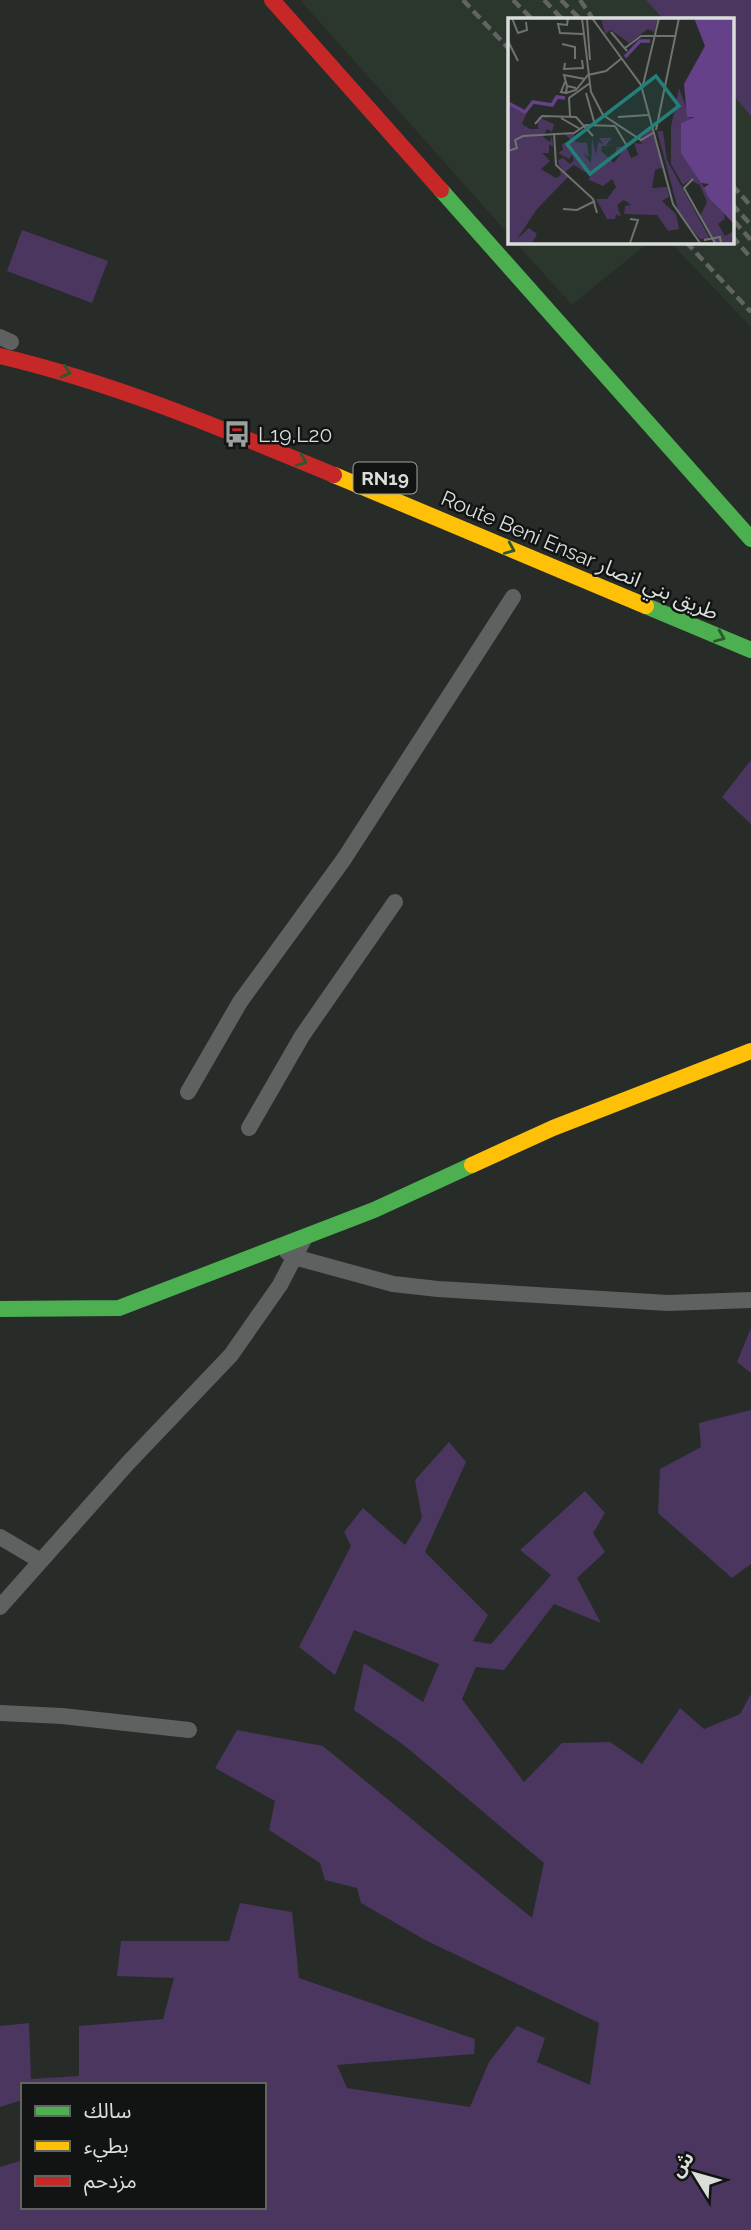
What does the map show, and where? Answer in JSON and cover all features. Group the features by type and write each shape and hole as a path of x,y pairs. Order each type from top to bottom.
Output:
{"main road":[{"path":"272,0 751,539"},
{"name":"Route Beni Ensar طريق بني انصار","path":"0,356 63,370 167,405 751,650"},
{"name":"RN19","path":"194,400 355,466"},
{"name":"Route Beni Ensar طريق بني انصار","path":"626,580 751,633"},
{"path":"0,1310 119,1308 374,1210 554,1128 751,1051"}],"street":[{"path":"188,1092 240,1002 344,859 513,597"},
{"path":"249,1128 302,1037 395,902"},
{"path":"0,1607 39,1560 231,1355 262,1312 305,1237"},
{"path":"278,1247 294,1258 393,1284 668,1303 751,1300"},
{"path":"0,1537 39,1560"},
{"path":"0,1713 62,1716 189,1730"}],"shaded area":[{"path":"300,0 646,0 662,18 508,18 508,234"},
{"path":"646,0 751,0 751,116 734,96 734,18 662,18"},
{"path":"734,96 751,116 751,327 671,243 734,243"},
{"path":"22,230 108,261 92,303 7,271"},
{"path":"516,243 648,243 572,305"},
{"path":"751,760 751,824 722,797"},
{"path":"751,1328 751,1373 737,1362"},
{"path":"751,1410 751,1564 732,1578 658,1513 660,1469 701,1447 699,1423"},
{"path":"449,1442 466,1462 425,1552 488,1615 473,1641 491,1644 551,1575 520,1550 585,1491 605,1513 593,1533 605,1552 577,1578 601,1623 554,1604 504,1670 476,1667 462,1699 524,1782 562,1743 610,1742 642,1764 680,1708 704,1729 740,1714 751,1694 751,2230 0,2230 0,2167 21,2161 21,2209 266,2209 266,2083 21,2083 21,2100 0,2107 0,2026 29,2023 31,2079 79,2076 79,2026 163,2019 174,1978 117,1976 121,1941 229,1941 240,1903 292,1912 299,1978 475,2039 474,2054 337,2065 347,2088 470,2107 489,2062 517,2026 545,2038 537,2062 590,2085 599,2023 425,1940 361,1903 357,1888 325,1880 320,1863 269,1830 275,1801 215,1768 237,1730 323,1746 532,1918 544,1863 405,1746 354,1710 364,1663 423,1702 439,1664 354,1630 335,1675 299,1647 351,1546 344,1532 363,1508 405,1545 422,1518 415,1480"}],"railway":[{"path":"463,0 508,48"},
{"path":"513,0 531,18"},
{"path":"544,0 561,18"},
{"path":"561,0 579,18"},
{"path":"580,0 592,18"},
{"path":"734,187 751,206"},
{"path":"734,206 751,225"},
{"path":"734,221 751,240"},
{"path":"734,238 751,258"},
{"path":"687,243 751,312"}],"traffic: fast":[{"path":"441,190 751,539"},
{"path":"646,606 751,650"},
{"path":"0,1309 119,1308 374,1210 472,1165"}],"traffic: slow":[{"path":"334,475 646,606"},
{"path":"472,1165 553,1128 751,1051"}],"traffic: jam":[{"path":"272,0 441,190"},
{"path":"0,356 128,394 334,475"}],"place":[{"name":"L19,L20","path":"237,434"}]}
